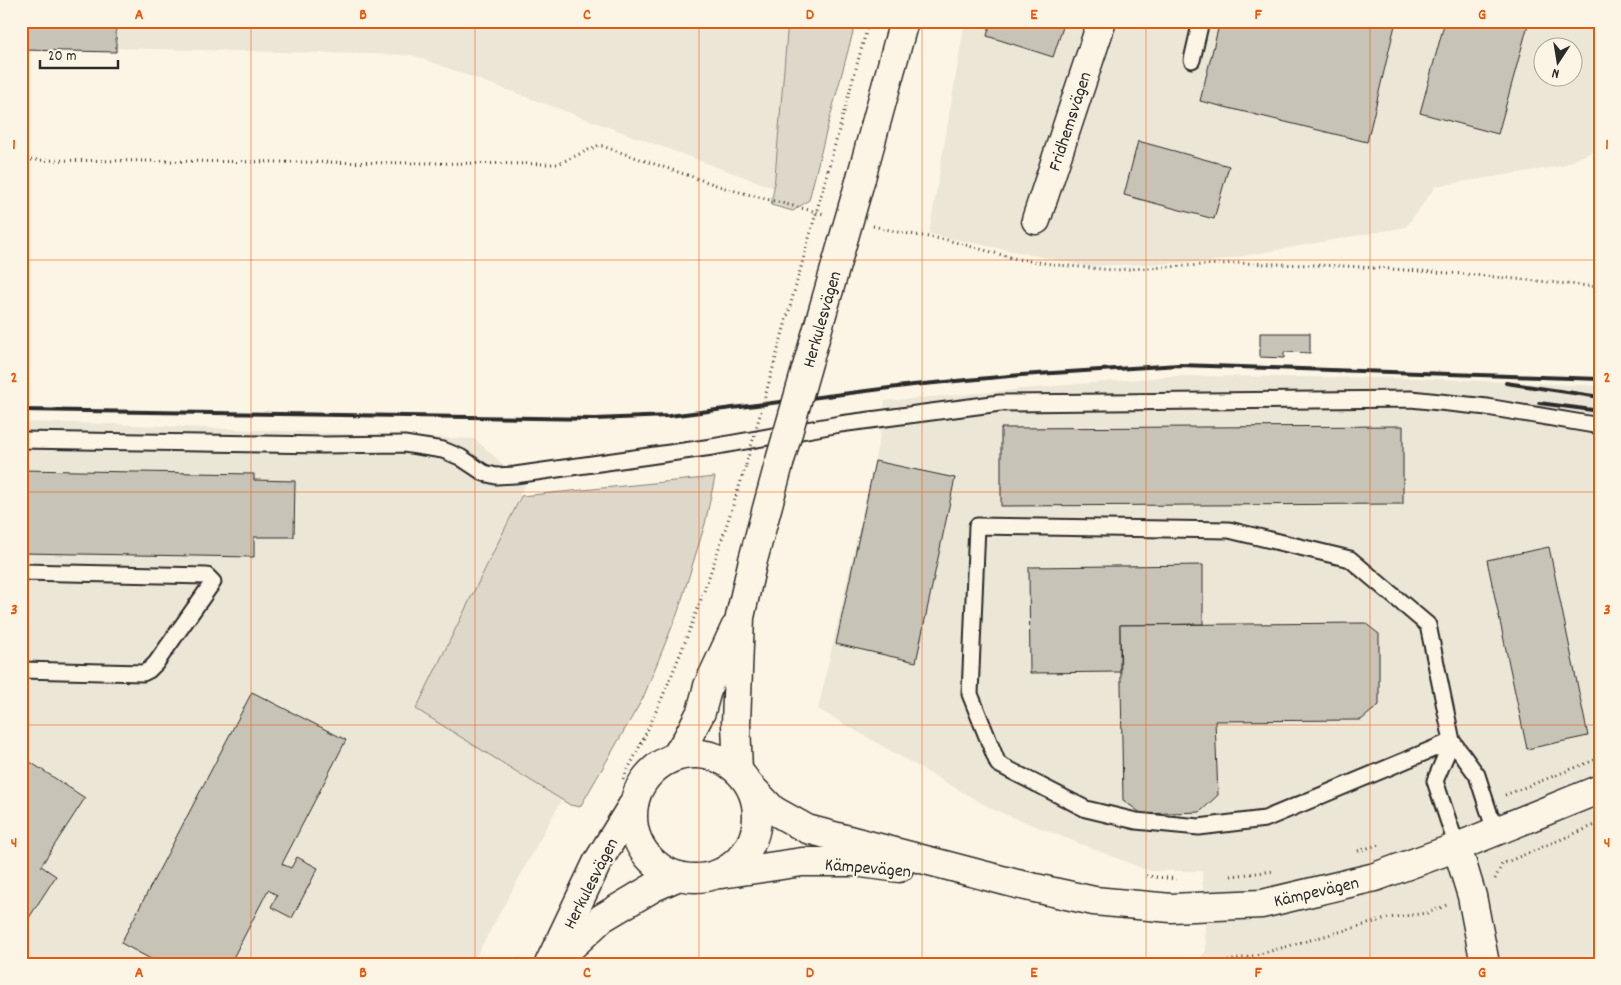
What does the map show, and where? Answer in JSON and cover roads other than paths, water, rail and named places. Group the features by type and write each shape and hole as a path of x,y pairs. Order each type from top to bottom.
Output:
{"main road":[{"name":"Herkulesvägen","path":"744,779 736,724 740,617 779,464 904,21"},
{"name":"Fridhemsvägen","path":"1036,220 1102,21"},
{"name":"Herkulesvägen","path":"676,756 688,739 701,712 708,686 740,617"},
{"path":"694,753 712,755 729,763 744,779 757,807 757,827 750,847 736,863 719,874 699,878 679,876 661,869 647,856 637,840 627,795 639,787 648,774 661,763 676,756 694,753"},
{"name":"Kämpevägen","path":"744,779 773,810 807,829 1017,884 1094,901 1172,908 1262,904 1375,877 1457,847 1600,789"},
{"name":"Herkulesvägen","path":"549,964 598,863 627,795"},
{"path":"1457,847 1472,896 1485,964"},
{"name":"Kämpevägen","path":"719,874 802,862 854,862 1017,884"},
{"name":"Herkulesvägen","path":"553,964 602,918 654,887 679,876"}],"lane":[{"path":"1192,60 1201,21"},
{"path":"21,440 322,445 404,444 443,450 460,457 484,473 496,476 643,457 840,424 1000,403 1411,399 1487,407 1600,426"},
{"path":"1452,741 1265,819 1199,827 1136,821 1086,809 998,764 970,694 977,526 1229,530 1350,559 1428,626 1452,741 1477,775 1495,831"},
{"path":"21,572 207,576 213,582 156,663 143,673 21,670"},
{"path":"1452,741 1434,781 1457,847"}],"railway":[{"path":"21,410 595,419 669,416 913,385 1021,375 1179,365 1600,379"},
{"path":"1506,383 1600,397"},
{"path":"1539,403 1600,411"}]}
